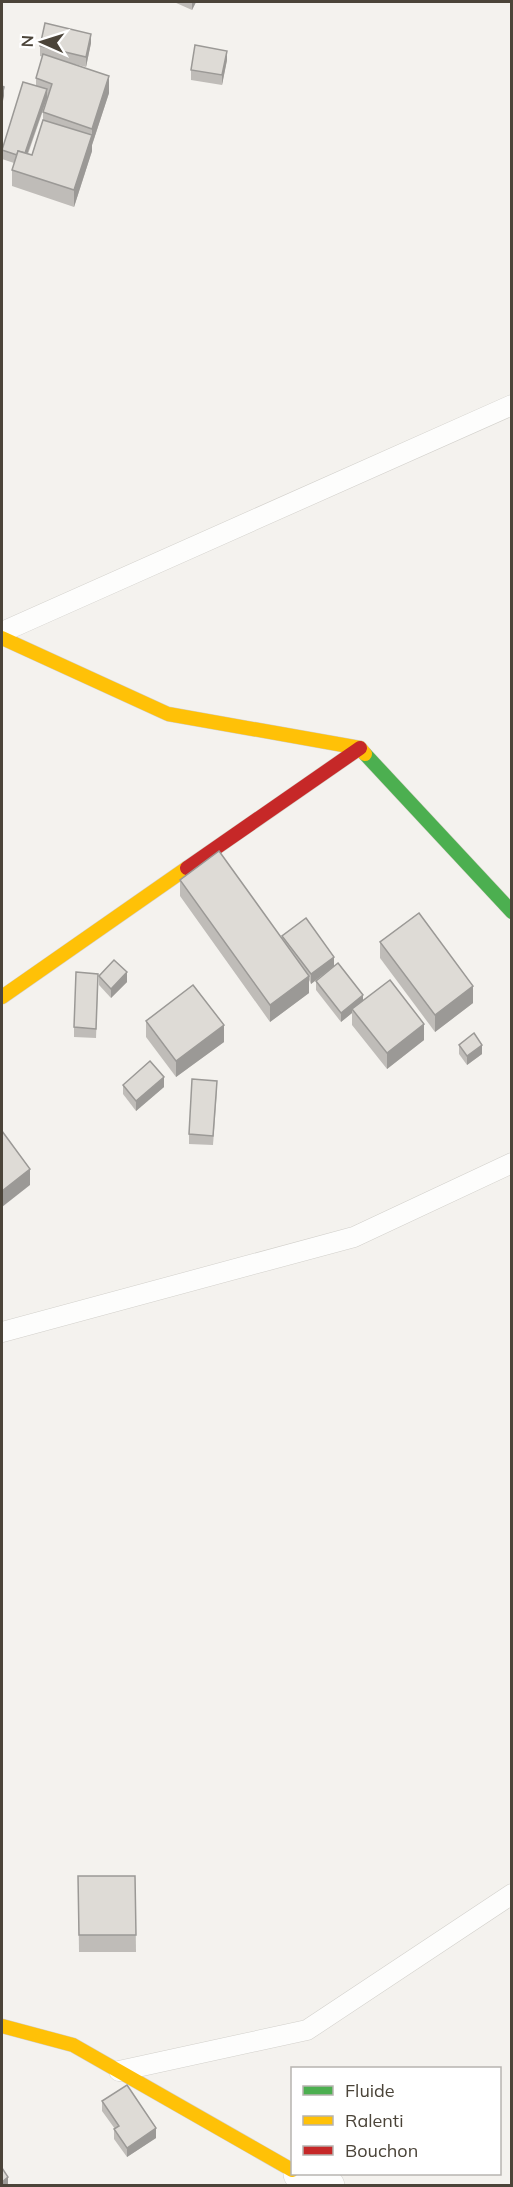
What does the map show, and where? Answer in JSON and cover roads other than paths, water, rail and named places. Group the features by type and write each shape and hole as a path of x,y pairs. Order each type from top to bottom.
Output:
{"street":[{"path":"2,638 168,714 360,748 512,912"},
{"path":"2,997 360,748"},
{"path":"2,2026 73,2045 291,2169"},
{"path":"302,2175 328,2186"}],"lane":[{"path":"2,632 512,405"},
{"path":"2,1332 354,1237 512,1163"},
{"path":"119,2071 307,2030 512,1893"}]}
